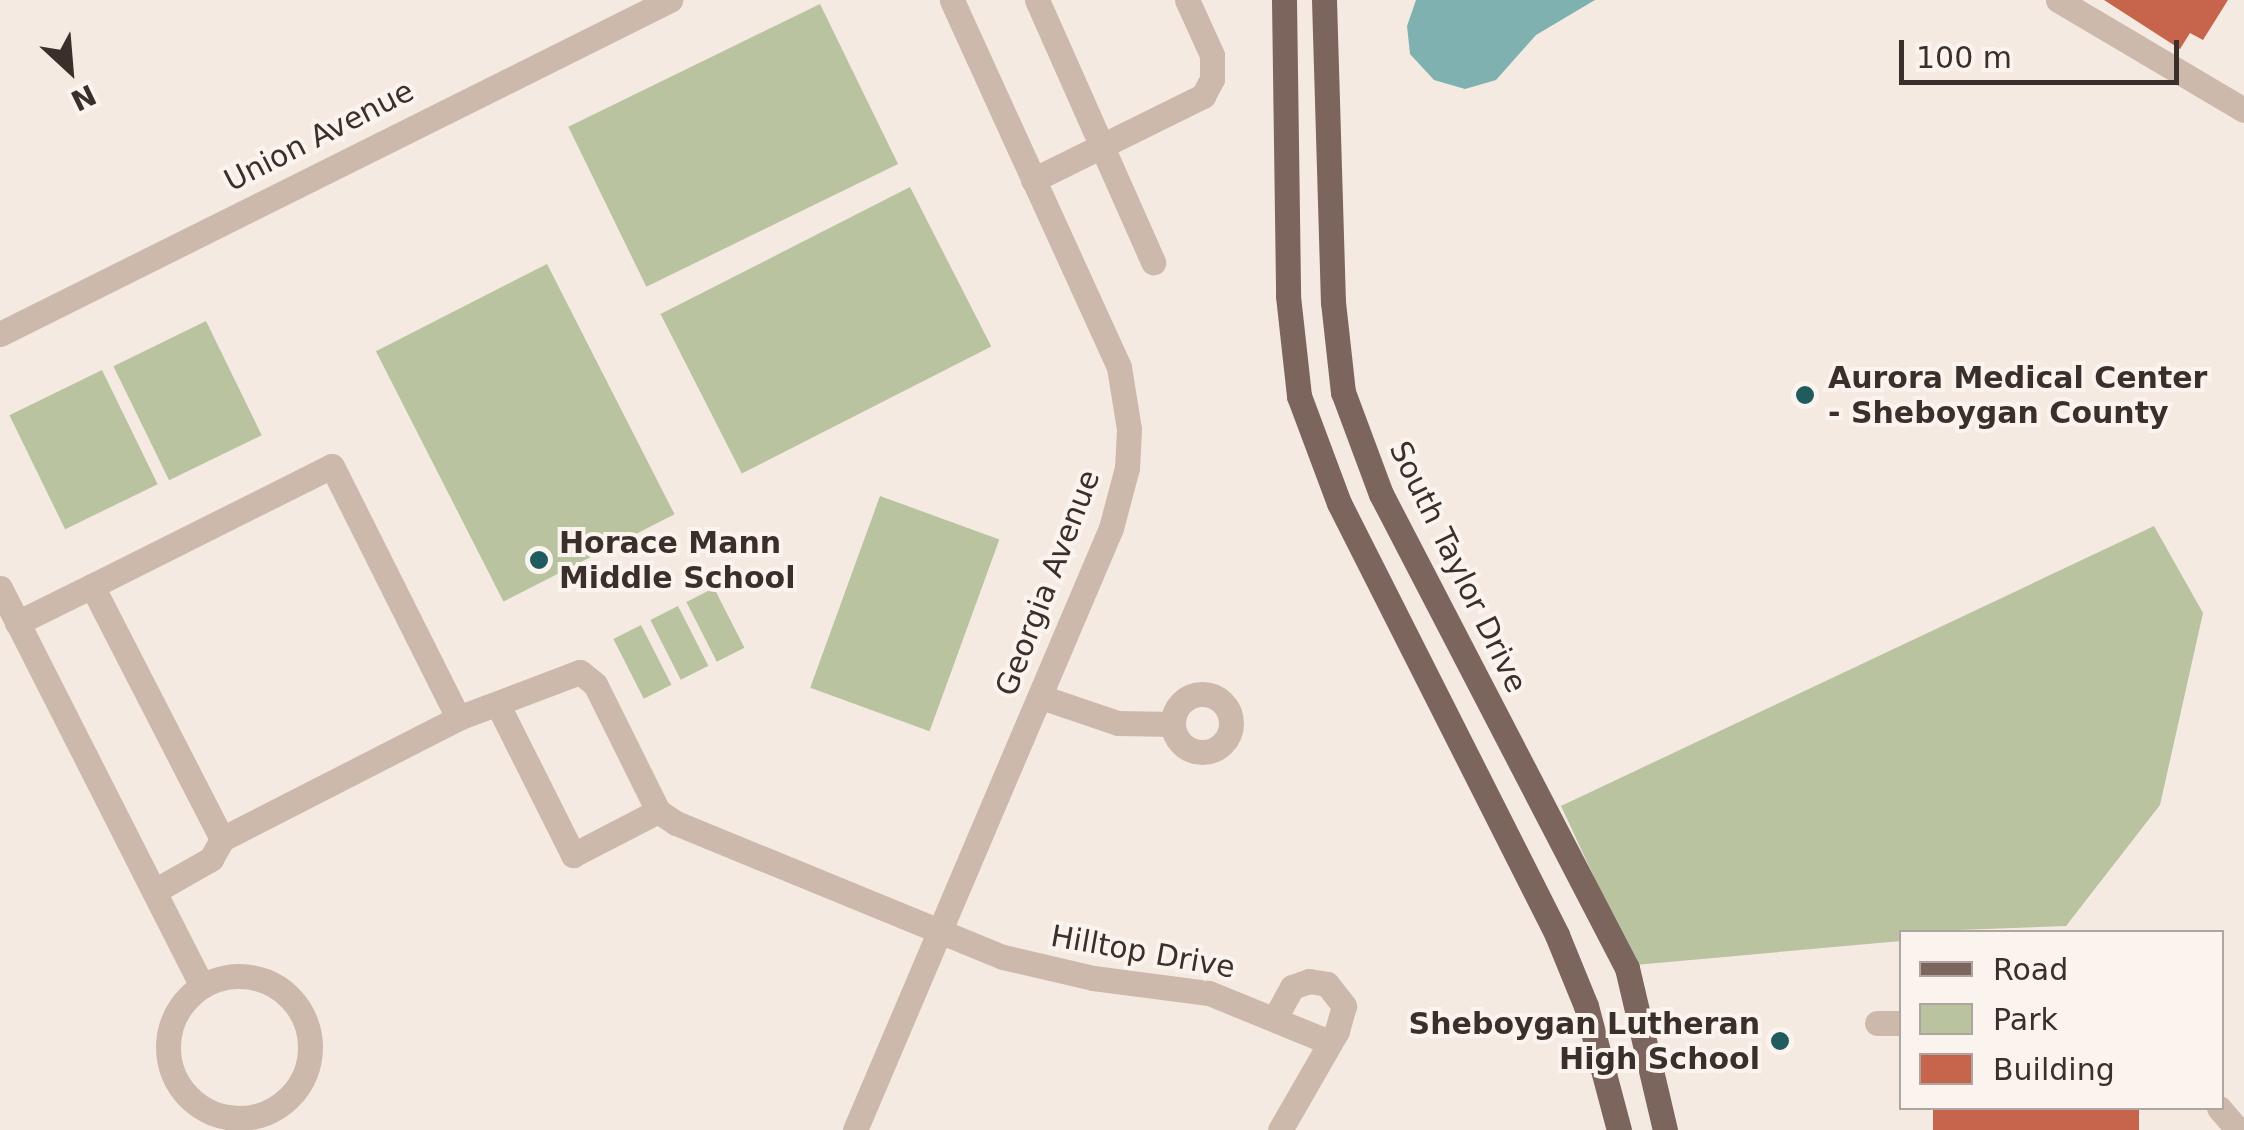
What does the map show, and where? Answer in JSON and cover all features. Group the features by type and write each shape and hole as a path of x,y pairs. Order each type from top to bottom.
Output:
{"main road":[{"path":"1284,0 1288,296 1299,396 1339,503 1557,935 1597,1039 1619,1130"},
{"name":"South Taylor Drive","path":"1324,0 1332,302 1343,392 1381,494 1627,968 1665,1130"}],"street":[{"name":"Union Avenue","path":"0,334 670,0"},
{"name":"Georgia Avenue","path":"855,1130 943,933 1121,498 1129,428 1119,366 952,0"},
{"path":"1036,0 1153,262"},
{"path":"1034,180 1204,96 1212,80 1212,56 1187,0"},
{"path":"2058,0 2244,110"},
{"path":"17,623 332,466 458,718"},
{"path":"92,586 222,839"},
{"path":"0,588 158,889 202,986"},
{"path":"158,889 211,858 222,839 458,718 498,705 567,672 584,673 596,684 658,811 573,854 498,705"},
{"path":"1040,697 1118,723 1172,724"},
{"name":"Hilltop Drive","path":"658,811 943,933 1047,970 1209,993 1276,1016 1329,1042"},
{"path":"235,977 268,982 302,1012 310,1034 307,1068 290,1098 272,1111 225,1118 202,1109 172,1072 172,1024 202,986 235,977"},
{"path":"1276,1016 1292,987 1327,984 1344,1006 1329,1042 1280,1130"},
{"path":"2220,1110 2238,1130"}],"green space":[{"path":"820,4 898,164 646,287 568,127"},
{"path":"910,187 991,346 742,474 661,314"},
{"path":"547,264 675,514 503,602 376,351"},
{"path":"206,321 262,435 169,480 113,366"},
{"path":"102,370 158,484 65,529 9,415"},
{"path":"880,496 999,539 930,731 810,688"},
{"path":"2154,526 2203,613 2160,805 2066,926 1899,930 1899,941 1635,965 1561,806"},
{"path":"714,588 744,648 717,662 686,602"},
{"path":"678,606 708,666 681,680 650,620"},
{"path":"641,625 671,685 644,699 613,639"}],"water":[{"path":"1416,0 1595,0 1536,35 1496,80 1465,89 1434,80 1410,54 1407,26"}],"building":[{"path":"2104,0 2228,0 2203,40 2190,33 2180,49"},
{"path":"1933,1110 2139,1110 2139,1130 1933,1130"}],"place":[{"name":"Aurora Medical Center - Sheboygan County","path":"1805,395"},
{"name":"Horace Mann Middle School","path":"539,560"},
{"name":"Sheboygan Lutheran High School","path":"1780,1041"}]}
